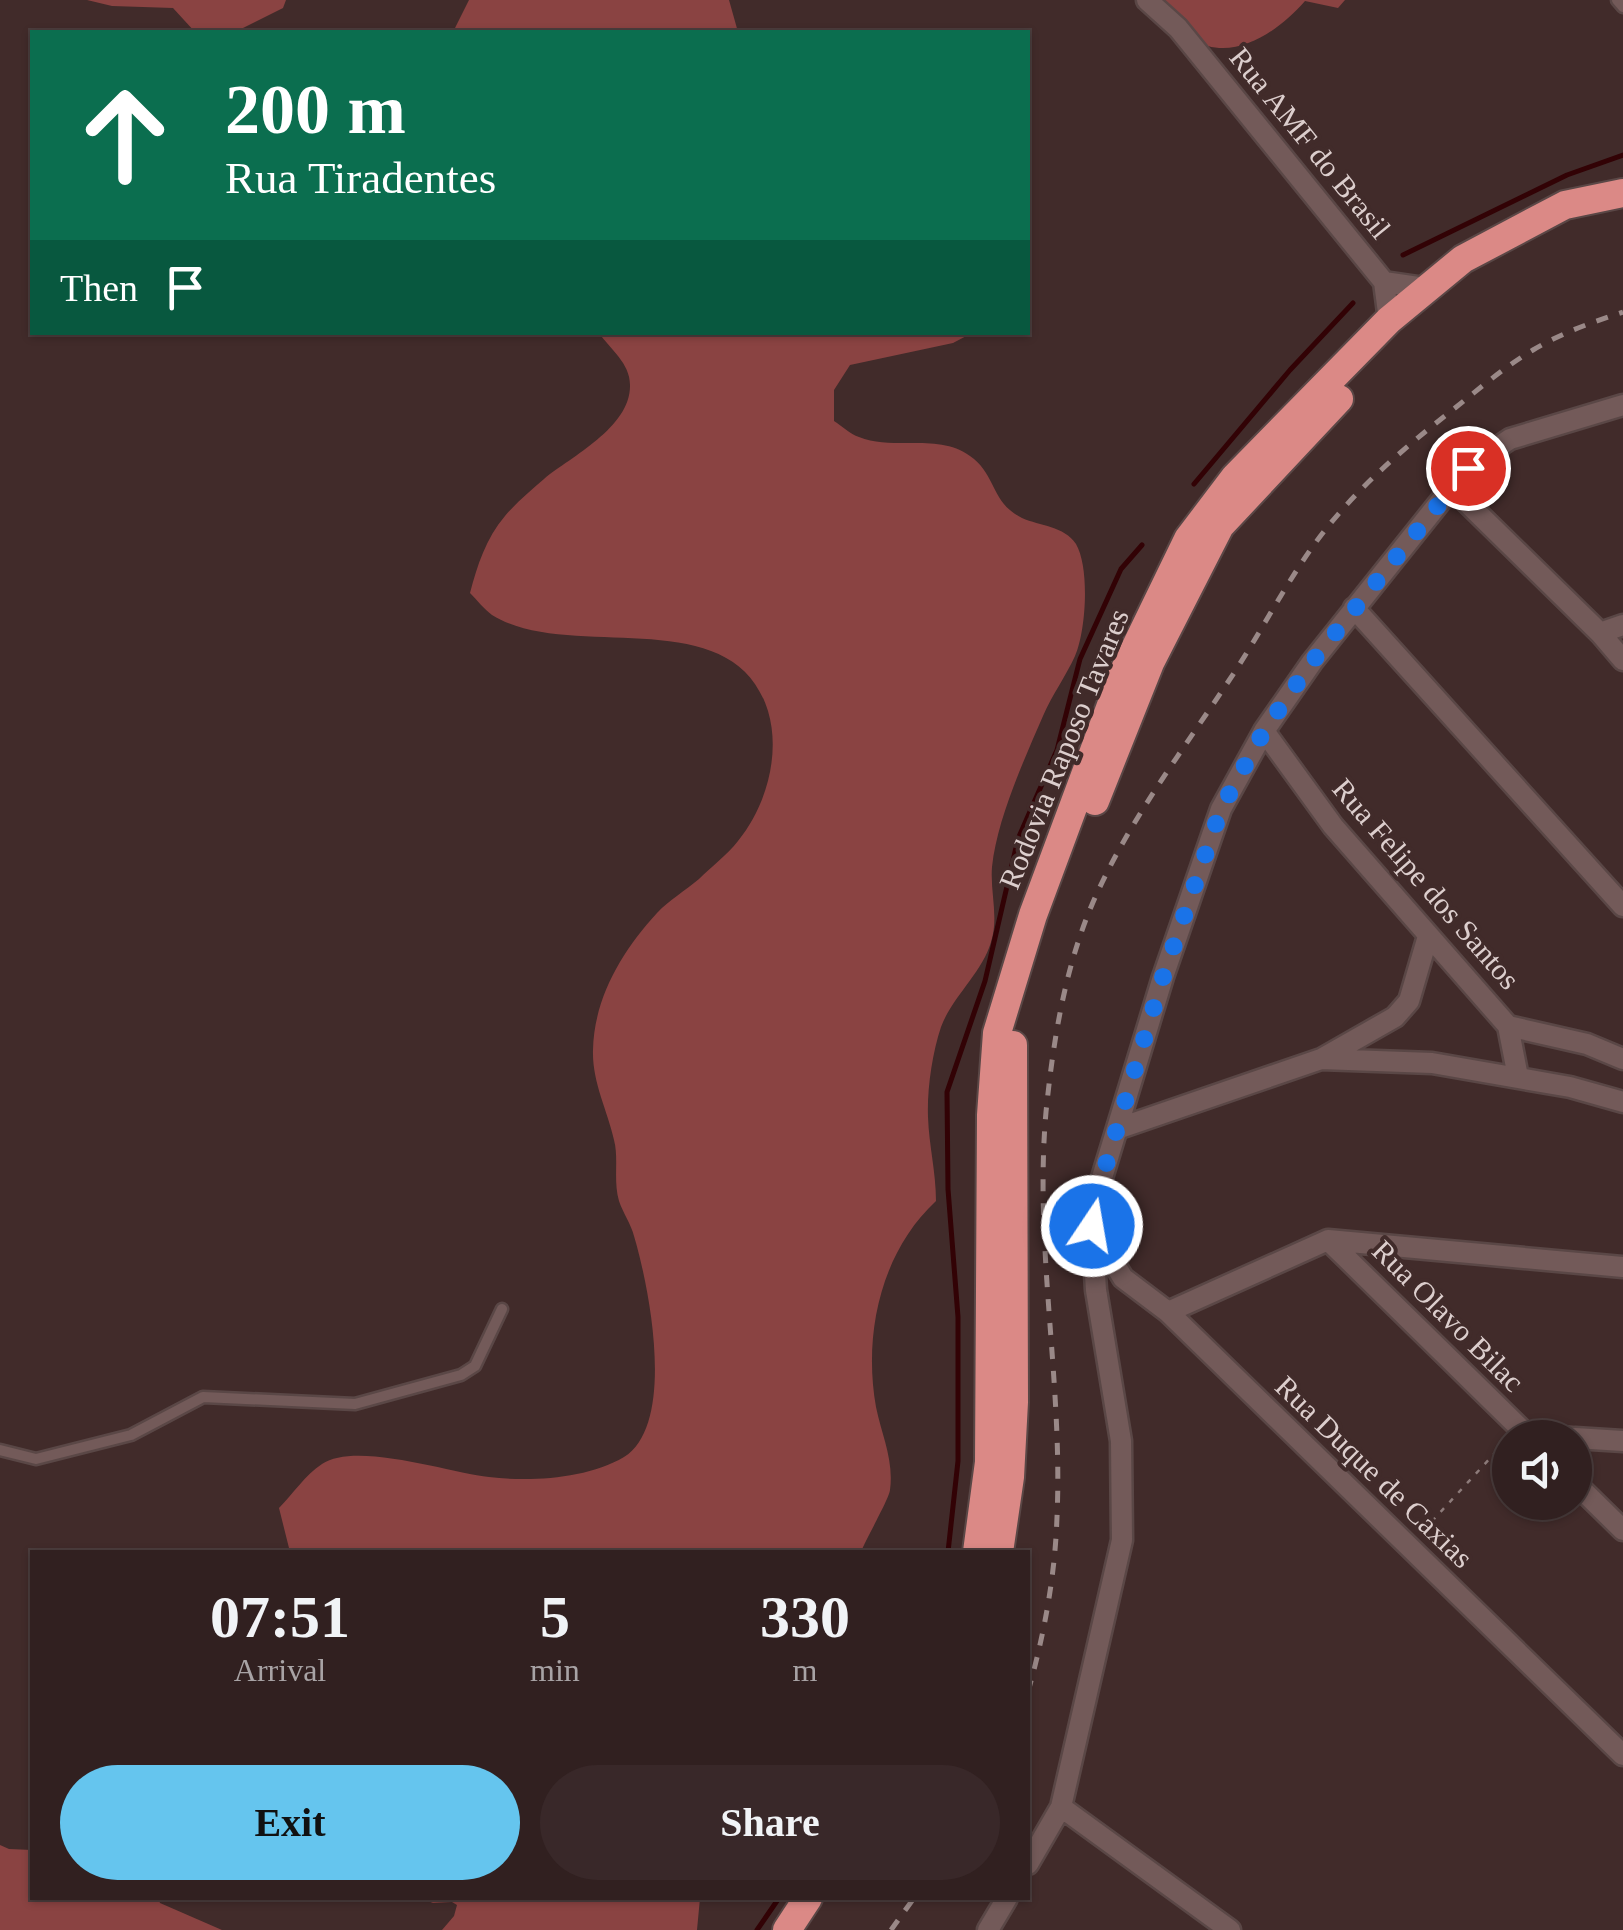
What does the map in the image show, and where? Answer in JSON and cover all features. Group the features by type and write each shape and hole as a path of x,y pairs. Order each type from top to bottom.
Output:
{"highway":[{"name":"Rodovia Raposo Tavares","path":"977,1550 990,1462 991,1115 997,1033 1033,915 1123,673 1188,539 1235,477 1389,320 1463,258 1565,205 1623,193"},
{"name":"Rodovia Raposo Tavares","path":"999,1550 1010,1477 1014,1402 1013,1036 1050,914 1150,664 1220,526 1401,332 1460,281 1559,226 1623,212"},
{"path":"788,1930 807,1900"},
{"path":"808,1930 827,1900"}],"street":[{"name":"Rua AMF do Brasil","path":"1147,0 1178,28 1384,282 1389,320"},
{"name":"Rua AMF do Brasil","path":"1384,282 1425,288"},
{"path":"1030,1861 1061,1807 1122,1540 1121,1441 1096,1290 1092,1226 1163,977 1221,809 1264,731 1354,608 1468,468 1510,439 1623,405"},
{"path":"1452,487 1623,660"},
{"path":"1354,608 1623,906"},
{"path":"1600,633 1623,624"},
{"name":"Rua Felipe dos Santos","path":"1264,731 1322,814 1508,1026 1587,1044 1623,1059"},
{"path":"1117,1129 1321,1059 1396,1018 1409,1001 1428,936"},
{"path":"1508,1026 1518,1078"},
{"path":"1321,1059 1432,1063 1570,1087 1623,1102"},
{"name":"Rua Duque de Caxias","path":"1092,1226 1123,1278 1168,1312 1623,1756"},
{"path":"1168,1312 1328,1240 1623,1267"},
{"name":"Rua Olavo Bilac","path":"1328,1240 1512,1420"},
{"path":"1592,1439 1623,1441"},
{"path":"1592,1500 1623,1530"},
{"path":"1061,1807 1230,1930"},
{"path":"988,1930 1007,1900"}],"lane":[{"path":"1617,0 1623,7"},
{"path":"0,1450 36,1459 131,1435 203,1398 356,1404 461,1375 475,1366 502,1309"}],"path":[{"path":"1409,1547 1492,1455"}],"shaded area":[{"path":"87,0 286,0 283,8 239,30 193,30 173,8 112,6"},
{"path":"469,0 729,0 737,30 454,30"},
{"path":"1152,0 1345,0 1338,8 1305,1 1269,33 1239,46 1223,48 1193,39"},
{"path":"601,335 968,335 953,343 850,365 834,390 834,421 856,436 873,441 944,445 970,456 1012,512 1065,533 1080,555 1085,600 1079,645 1036,733 999,829 992,867 991,942 946,1016 935,1049 928,1106 936,1201 902,1244 880,1296 872,1351 873,1379 889,1458 890,1490 862,1550 290,1550 279,1508 316,1468 337,1458 379,1457 505,1478 558,1477 593,1470 624,1457 640,1440 650,1416 654,1386 651,1319 634,1236 617,1193 615,1147 595,1073 593,1050 598,1012 612,976 644,928 724,856 748,827 768,779 772,728 768,711 749,676 721,655 686,644 525,629 492,615 470,593 483,553 505,516 544,479 598,439 621,414 630,385 623,363"},
{"path":"0,1845 30,1850 30,1900 159,1900 222,1930 0,1930"},
{"path":"425,1900 700,1900 697,1930 442,1930 454,1916 457,1905"}],"waterway":[{"path":"1403,255 1567,175 1623,155"},
{"path":"1194,484 1290,370 1353,303"},
{"path":"948,1550 958,1461 958,1317 948,1189 947,1092 985,981 1018,839 1057,750 1080,659 1121,569 1142,545"},
{"path":"757,1930 778,1900"}],"railway":[{"path":"1030,1684 1048,1606 1057,1517 1056,1416 1044,1213 1046,1112 1061,1008 1091,907 1155,790 1304,559 1347,504 1417,438 1513,363 1555,338 1623,312"},
{"path":"891,1930 913,1900"}],"route":[{"path":"1092,1226 1101,1181 1163,977 1221,809 1264,731 1312,662 1468,468"}]}
